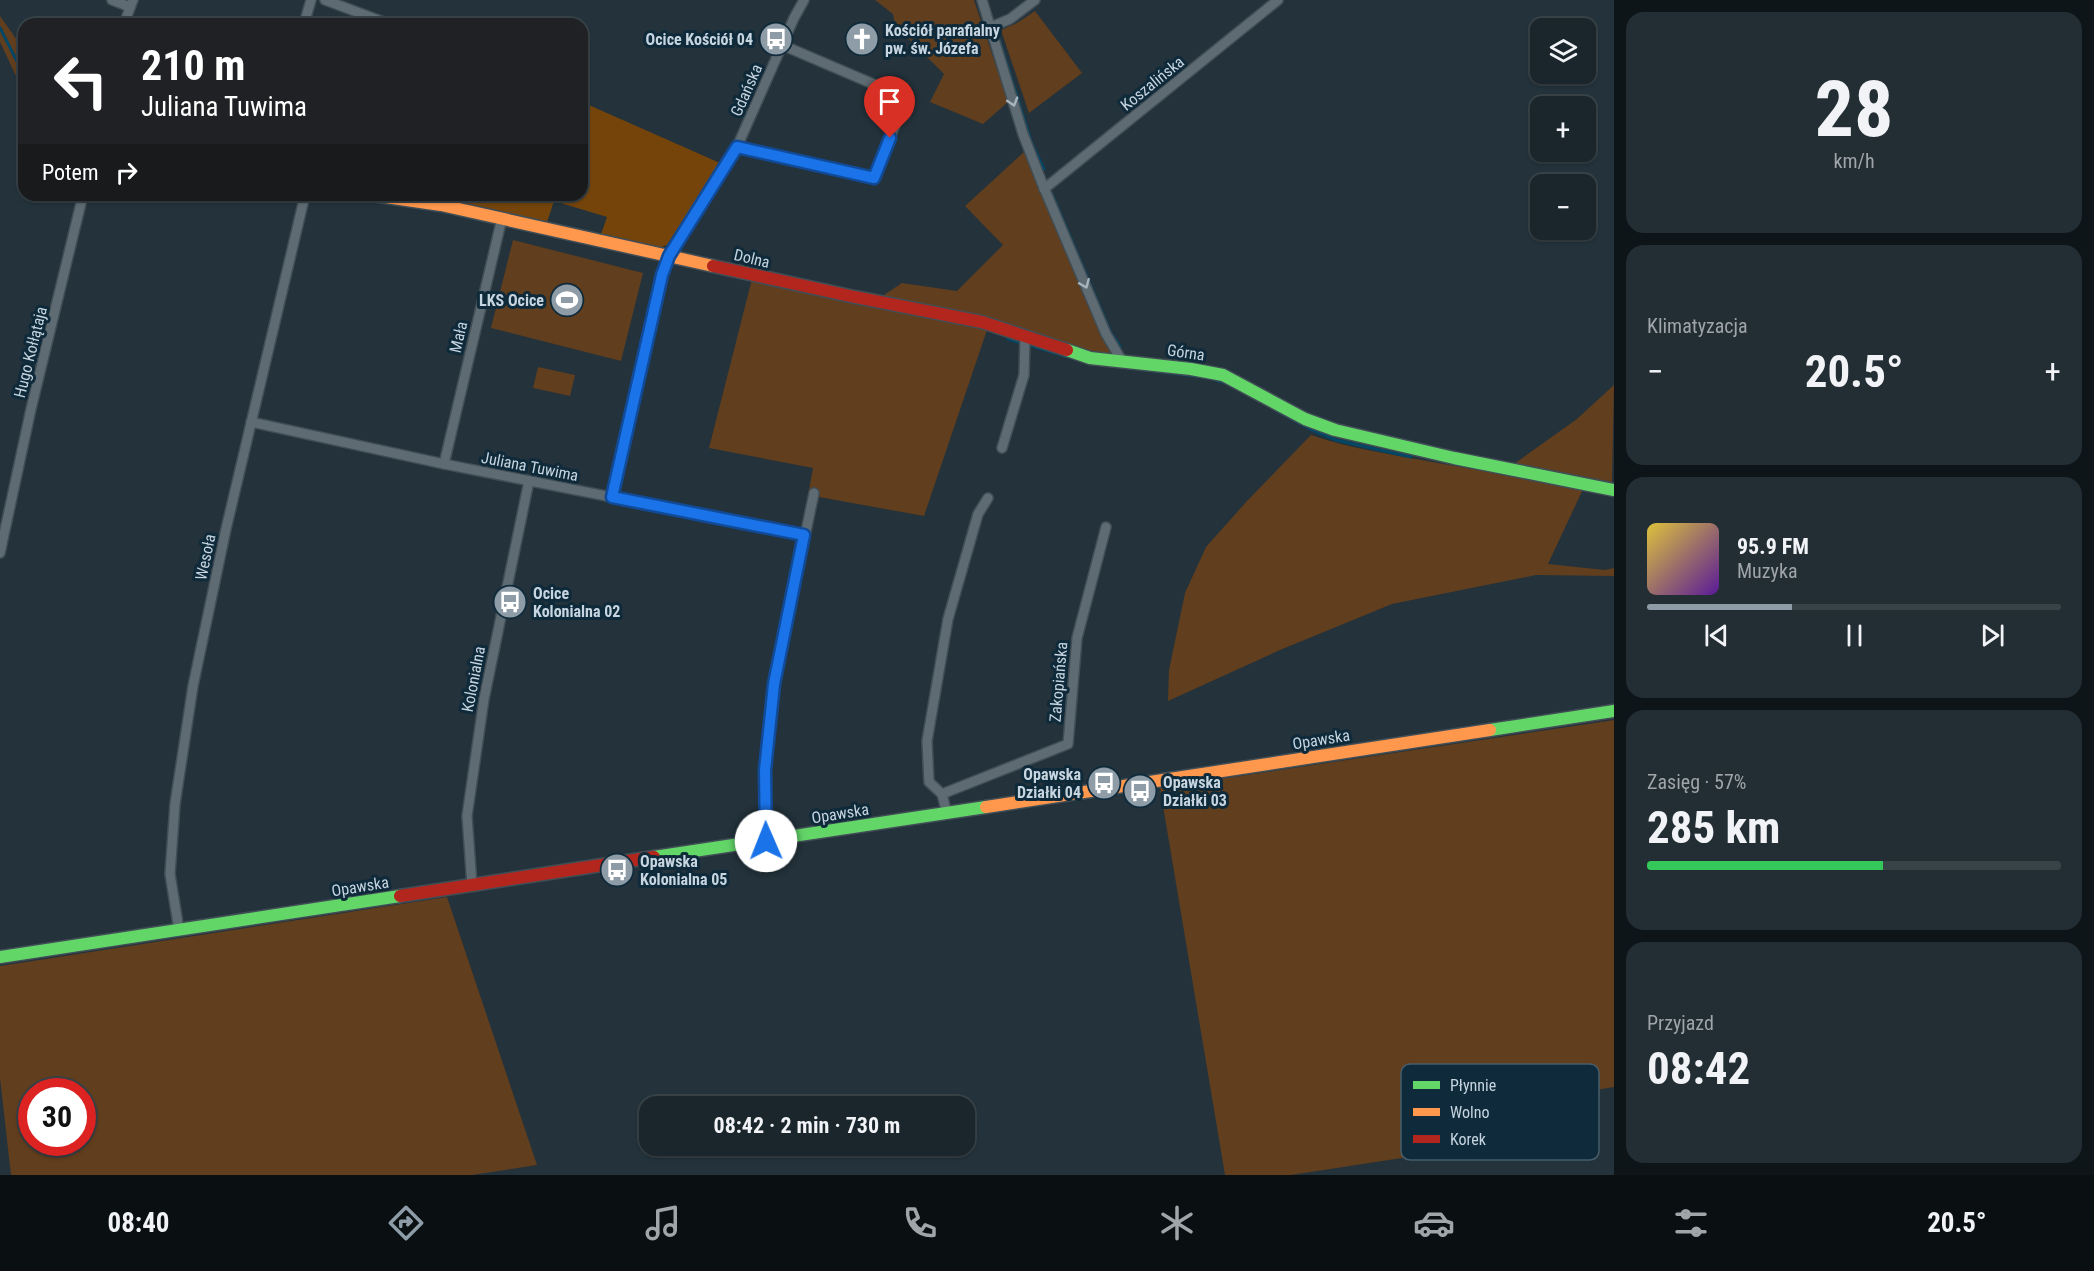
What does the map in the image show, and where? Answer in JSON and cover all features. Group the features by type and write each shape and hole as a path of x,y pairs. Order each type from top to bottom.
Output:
{"main road":[{"name":"Dolna","path":"408,201 441,205 850,296 981,322 1025,343 1090,358 1122,361"},
{"name":"Górna","path":"1122,361 1223,375 1305,419 1364,438 1614,490"},
{"name":"Opawska","path":"0,957 1614,711"}],"street":[{"path":"112,0 132,3 126,18"},
{"path":"305,18 311,0"},
{"path":"325,0 373,18"},
{"name":"Gdańska","path":"612,497 659,286 669,256 737,147 804,0"},
{"path":"982,0 1023,134 1044,189 1106,334 1122,361"},
{"path":"991,27 1010,19 1035,0"},
{"name":"Koszalińska","path":"1044,189 1278,0"},
{"path":"737,147 874,178 906,98 782,45"},
{"name":"Hugo Kołłątaja","path":"0,553 31,409 82,201"},
{"name":"Wesoła","path":"179,930 170,874 175,804 193,686 251,422 304,201"},
{"name":"Mała","path":"444,464 502,218"},
{"path":"1002,448 1024,375 1025,343"},
{"name":"Juliana Tuwima","path":"251,422 444,464 804,535"},
{"name":"Kolonialna","path":"472,885 467,816 484,699 529,481"},
{"path":"766,841 765,770 774,684 814,493"},
{"path":"948,813 942,794 929,782 927,741 948,619 978,514 988,498"},
{"name":"Zakopiańska","path":"942,794 1068,744 1077,638 1106,527"}],"shaded area":[{"path":"875,0 974,0 1008,102 983,124 930,102 944,74 895,25 893,14"},
{"path":"1035,11 1082,73 1029,113 1001,30"},
{"path":"0,16 18,42 18,80 0,42"},
{"path":"588,105 720,163 667,245 656,249 601,234 607,217 554,201 588,201"},
{"path":"1024,152 1094,317 1119,359 1091,355 878,299 902,283 957,291 1003,245 965,206"},
{"path":"448,201 554,201 547,222"},
{"name":"LKS Ocice","path":"513,240 643,273 621,361 491,328"},
{"path":"752,279 987,330 924,516 808,495 813,468 709,448"},
{"path":"538,367 575,375 570,396 533,388"},
{"path":"1614,385 1612,482 1514,464 1577,419"},
{"path":"1311,435 1390,454 1584,487 1548,564 1605,570 1614,568 1614,576 1536,575 1392,604 1280,650 1168,701 1169,670 1185,593 1206,547"},
{"path":"1614,720 1614,1087 1599,1089 1599,1064 1401,1064 1401,1158 1291,1175 1225,1175 1160,788"},
{"path":"447,897 537,1165 472,1175 11,1175 0,1078 0,966"}],"waterway":[{"path":"0,28 18,63"},
{"path":"999,39 1032,144 1044,169"},
{"path":"1052,194 1111,333 1120,346"},
{"path":"1008,339 1075,359"},
{"path":"1088,363 1203,377"},
{"path":"1212,379 1226,383"},
{"path":"1277,411 1336,440 1411,457"}],"traffic: fast":[{"path":"1067,350 1090,358 1191,369 1223,375 1305,419 1335,430 1454,458 1614,490"},
{"path":"1490,730 1614,711"},
{"path":"654,857 986,807"},
{"path":"0,957 400,896"}],"traffic: slow":[{"path":"413,201 441,205 713,266"},
{"path":"986,807 1490,730"}],"traffic: jam":[{"path":"713,266 982,322 1067,350"},
{"path":"400,896 654,857"}],"place":[{"name":"Ocice Kościół 04","path":"776,39"},
{"name":"Kościół parafialny pw. św. Józefa","path":"862,39"},
{"name":"LKS Ocice","path":"567,300"},
{"name":"Ocice Kolonialna 02","path":"510,602"},
{"name":"Opawska Działki 04","path":"1104,783"},
{"name":"Opawska Działki 03","path":"1140,791"},
{"name":"Opawska Kolonialna 05","path":"617,870"}],"route":[{"path":"766,841 765,770 774,684 804,535 612,497 662,275 669,256 737,147 874,178 890,138"}]}
